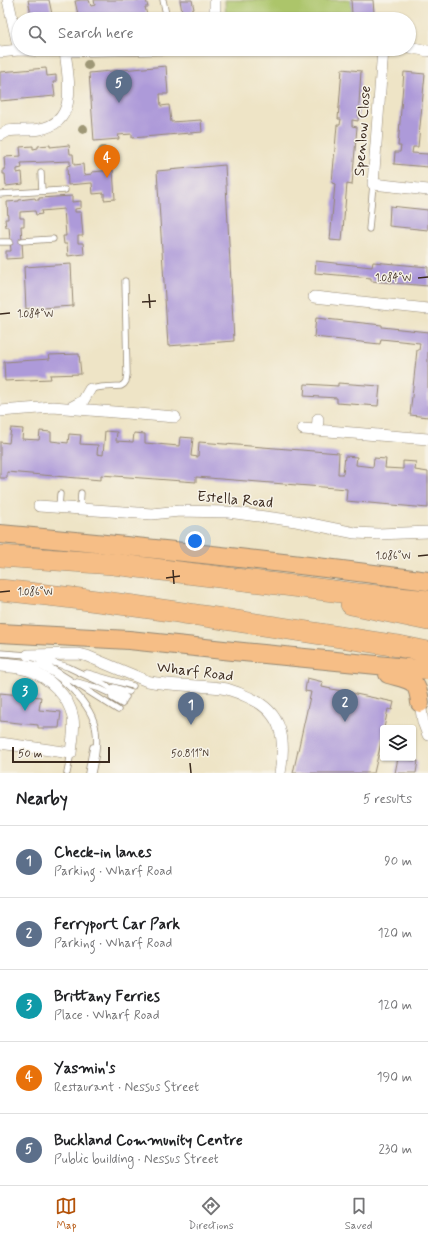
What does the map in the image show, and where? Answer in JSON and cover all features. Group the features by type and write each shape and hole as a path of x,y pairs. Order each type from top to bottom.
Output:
{"highway":[{"path":"0,556 114,564 255,582 428,601"},
{"path":"255,582 428,620"},
{"path":"0,590 156,608 399,646 428,652"}],"main road":[{"path":"0,534 342,569 428,581"},
{"path":"0,633 120,639 428,670"},
{"path":"348,663 408,679 413,682 419,691 424,705"}],"street":[{"path":"8,0 12,18"},
{"path":"215,0 216,12"},
{"path":"416,48 428,51"},
{"path":"0,52 12,51"},
{"path":"0,135 8,131 40,129 53,125 62,116 68,106 70,93 66,56"},
{"name":"Spenlow Close","path":"383,56 373,184 428,190"},
{"path":"314,298 428,309"},
{"path":"70,408 83,401 90,389"},
{"path":"0,411 53,407 174,417"},
{"path":"317,430 318,418"},
{"path":"303,429 428,439"},
{"name":"Estella Road","path":"39,506 152,514 179,511 228,512 296,521 355,533 378,534 428,532"},
{"name":"Wharf Road","path":"28,655 79,654 147,681 221,688 243,694 255,700 269,711 278,723 283,745 280,773"},
{"path":"0,666 28,670 51,683 67,700 73,718 71,752 0,743"},
{"path":"424,705 423,722 428,735"}],"lane":[{"path":"163,0 166,12"},
{"path":"41,174 42,191"},
{"path":"369,229 373,184"},
{"path":"0,194 65,190"},
{"path":"22,241 53,239"},
{"path":"0,242 10,242"},
{"path":"90,389 121,386 126,381 125,281"},
{"path":"80,508 81,493"},
{"path":"59,507 60,494"},
{"path":"0,653 28,655 133,686"},
{"path":"28,655 55,670 118,710"},
{"path":"0,660 35,665 60,679 78,696 94,721 96,730 97,744 92,773"},
{"path":"68,668 104,684 125,699 98,688 68,679"},
{"path":"88,773 95,735 94,721"},
{"path":"66,773 71,752"}],"green space":[{"path":"225,0 351,0 352,12 226,12"}],"building":[{"path":"28,0 49,0 52,12 31,12"},
{"path":"89,0 91,6 95,5 94,0 146,0 148,7 145,7 146,12 77,12 75,1"},
{"path":"180,0 192,0 194,9 192,10 192,12 182,12"},
{"path":"351,0 373,0 374,12 352,12"},
{"path":"166,66 168,94 160,94 161,106 169,105 171,122 201,120 202,132 132,138 132,134 118,135 119,139 94,141 89,73"},
{"path":"46,68 47,76 56,75 56,82 53,82 55,96 0,101 0,72"},
{"path":"342,69 361,71 358,121 352,120 352,126 357,127 352,185 347,184 342,241 330,240 335,184 332,183 337,125 340,125 341,119 338,119"},
{"path":"404,72 425,74 418,147 413,147 412,153 428,154 428,167 394,164 395,152 400,152 401,146 398,146"},
{"path":"50,145 50,147 69,145 70,154 73,154 74,165 83,164 84,175 92,174 92,172 113,170 115,199 104,200 104,193 93,194 92,183 68,185 67,166 70,165 70,161 21,163 22,168 17,169 17,173 22,172 23,184 6,186 5,174 3,174 3,169 5,169 4,157 21,156 20,147 33,146 33,149 38,148 38,146"},
{"path":"225,165 234,341 168,346 157,171"},
{"path":"72,196 72,202 81,201 81,208 75,209 75,212 81,212 83,236 78,236 78,243 83,243 84,254 68,256 67,244 64,244 63,236 66,236 64,209 41,211 42,214 36,215 35,211 20,212 20,218 24,218 24,226 21,226 23,258 6,259 6,251 11,251 9,227 6,227 5,219 8,219 7,202 35,198 36,200 39,200 39,198"},
{"path":"390,206 428,210 428,230 389,226"},
{"path":"316,261 372,267 373,262 428,267 428,286 371,281 371,278 315,273"},
{"path":"71,264 73,306 26,309 24,267"},
{"path":"316,318 382,325 382,327 428,332 428,417 410,415 417,350 419,350 420,343 381,339 380,344 314,337"},
{"path":"79,354 81,374 50,375 51,379 5,381 4,362 50,359 49,355"},
{"path":"338,383 380,386 378,406 337,403 337,398 304,396 305,384 338,386"},
{"path":"11,428 23,429 22,439 39,440 40,431 51,432 51,441 68,443 69,434 81,435 80,444 98,445 97,454 103,455 105,431 117,432 116,441 133,442 134,433 145,434 145,443 179,446 180,437 193,438 191,456 198,457 199,442 339,453 338,474 343,474 345,456 357,457 356,465 373,467 374,458 386,459 385,468 403,469 403,461 416,462 415,470 428,472 428,508 346,501 347,489 196,477 196,482 101,475 101,480 7,472 7,478 0,478 0,442 9,443"},
{"path":"307,678 323,682 322,687 394,702 392,710 388,709 385,725 380,725 380,747 374,773 293,773 311,692 305,691"},
{"path":"0,693 41,697 39,710 61,712 59,728 38,728 38,725 0,721"},
{"path":"397,761 418,761 416,773 395,773"}],"place":[{"name":"Buckland Community Centre","path":"119,103"},
{"name":"Yasmin's","path":"107,178"},
{"name":"Brittany Ferries","path":"25,711"},
{"name":"Ferryport Car Park","path":"345,722"},
{"name":"Check-in lanes","path":"191,725"}]}
